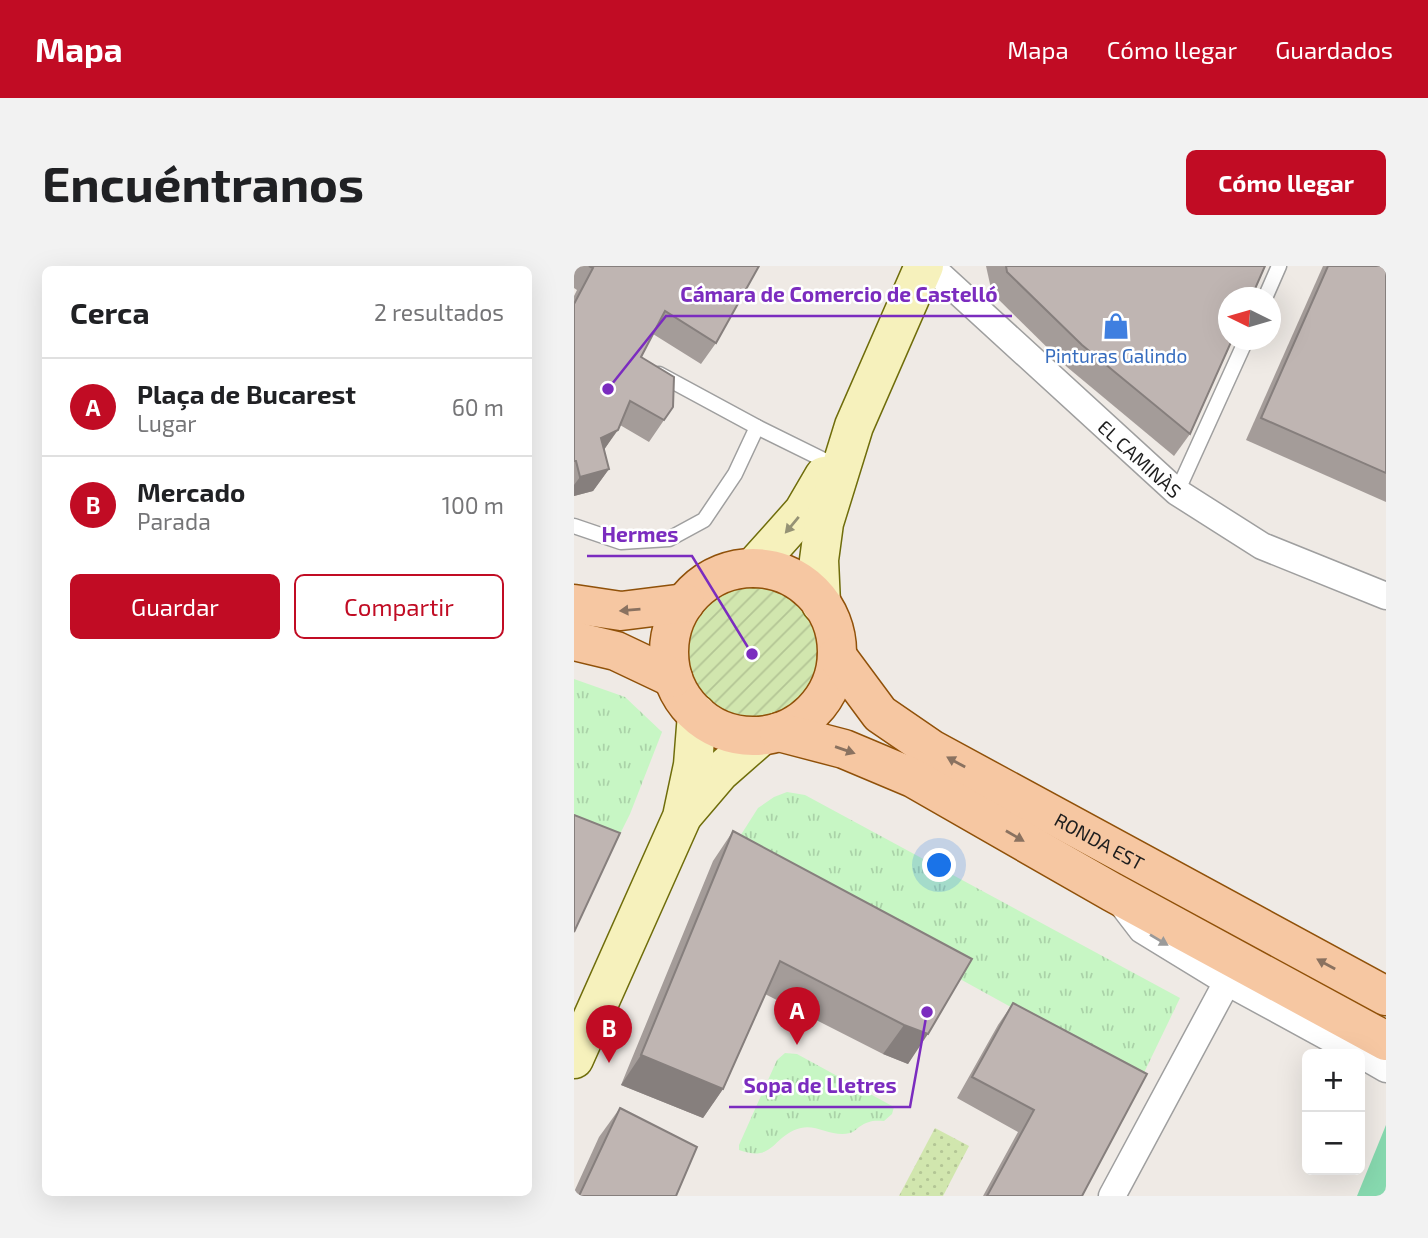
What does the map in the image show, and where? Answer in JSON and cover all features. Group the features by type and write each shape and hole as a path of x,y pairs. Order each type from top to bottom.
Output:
{"main road":[{"path":"752,568 774,571 792,578 806,587 821,604 833,625 837,656 831,683 820,703 803,720 770,734 741,736 708,723 686,703 673,678 670,639 685,603 696,590 715,577 733,570 752,568"},
{"path":"574,604 621,611 685,603"},
{"path":"574,640 616,651 673,678"},
{"name":"RONDA EST","path":"837,656 880,714 931,749 1386,996"},
{"name":"RONDA EST","path":"770,734 844,749 913,778 1112,892 1386,1041"}],"street":[{"path":"752,568 803,512 854,426 924,266"},
{"name":"EL CAMINÀS","path":"930,266 1177,492 1262,546 1386,596"},
{"path":"821,604 819,560 824,523 854,426"},
{"path":"574,1059 682,817 693,765 696,714"},
{"path":"682,817 720,772 770,734"},
{"name":"RONDA EST","path":"1112,892 1142,930 1227,982 1351,1049"},
{"path":"1112,1196 1227,982"},
{"name":"RONDA EST","path":"1365,1057 1386,1069"}],"lane":[{"path":"1270,287 1279,266"},
{"path":"1177,492 1241,350"},
{"path":"655,372 832,464"},
{"path":"574,526 621,542 669,540 704,520 735,474 757,427"}],"green space":[{"path":"753,586 779,591 801,606 816,628 821,654 816,680 801,702 779,717 753,722 727,717 705,702 690,680 685,654 690,628 705,606 727,591"},
{"path":"574,679 625,697 662,732 630,814 611,852 574,836"},
{"path":"787,792 805,795 1180,998 1141,1079 730,852 758,808"},
{"path":"785,1053 797,1054 894,1107 892,1114 884,1121 868,1122 851,1133 837,1134 807,1127 791,1131 767,1151 751,1153 739,1150 777,1060"},
{"path":"1386,1125 1386,1196 1357,1196"},
{"path":"935,1128 969,1146 943,1196 899,1196"}],"building":[{"path":"589,266 759,266 716,343 665,311 641,357 674,377 673,407 664,420 630,401 618,430 601,438 609,469 580,477 574,461 574,304 593,268"},
{"path":"1006,266 1265,266 1256,287 1218,287 1218,350 1228,350 1190,434 1082,345 1007,272"},
{"path":"1328,266 1386,266 1386,473 1261,418"},
{"path":"574,815 620,833 574,932"},
{"path":"733,831 972,959 928,1034 904,1025 780,961 723,1089 641,1055"},
{"path":"1013,1003 1147,1074 1082,1196 987,1196 1034,1110 972,1077"},
{"path":"620,1108 697,1147 676,1196 579,1196"}],"place":[{"name":"Pinturas Galindo","path":"1116,326"},
{"name":"Cámara de Comercio de Castelló","path":"608,389"},
{"name":"Hermes","path":"752,654"},
{"name":"Sopa de Lletres","path":"927,1012"},
{"name":"Plaça de Bucarest","path":"797,1045"},
{"name":"Mercado","path":"609,1063"}]}
